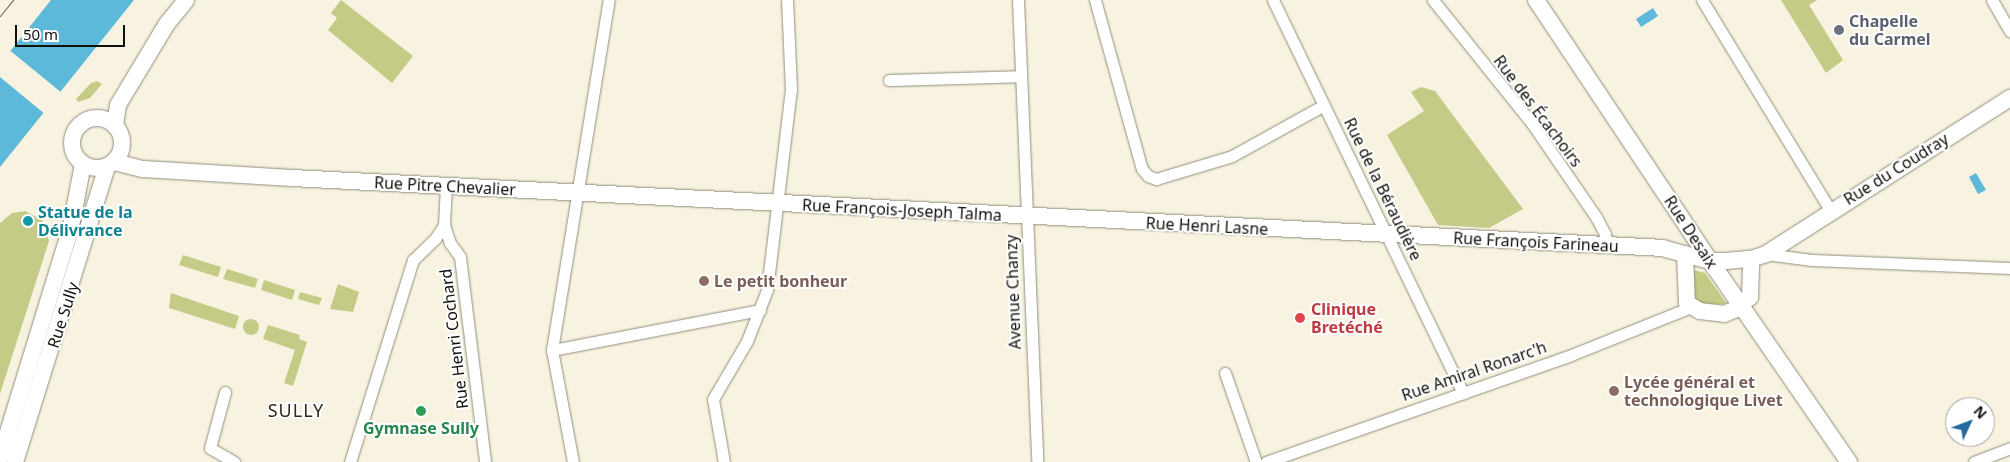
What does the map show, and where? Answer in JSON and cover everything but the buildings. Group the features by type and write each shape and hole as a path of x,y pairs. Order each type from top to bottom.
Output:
{"street":[{"path":"118,105 108,106 95,118 79,125 72,138 73,153 82,164 94,169 110,164 122,145 115,126 118,105 166,25 186,0"},
{"path":"573,462 552,350 609,0"},
{"path":"724,462 715,393 747,341 766,290 791,90 787,0"},
{"name":"Avenue Chanzy","path":"1018,0 1037,462"},
{"path":"1096,0 1142,169 1148,176 1156,179 1232,156 1324,106"},
{"name":"Rue de la Béraudière","path":"1272,0 1463,393"},
{"name":"Rue des Écachoirs","path":"1433,0 1532,125 1596,217 1605,234 1606,246"},
{"name":"Rue Desaix","path":"1536,0 1710,261 1849,462"},
{"path":"1702,0 1831,211"},
{"path":"1994,4 2010,31"},
{"path":"889,80 1021,76"},
{"name":"Rue du Coudray","path":"1759,256 2010,98"},
{"path":"95,118 106,120 115,126"},
{"name":"Rue Sully","path":"0,458 70,231 82,164"},
{"name":"Rue Pitre Chevalier","path":"110,164 150,169 777,204"},
{"name":"Rue Sully","path":"15,462 110,164"},
{"name":"Rue Henri Cochard","path":"446,186 444,224 450,243 460,257 485,462"},
{"name":"Rue François-Joseph Talma","path":"777,204 1027,216"},
{"name":"Rue Henri Lasne","path":"1027,216 1386,236"},
{"path":"350,462 413,260 434,239 444,224"},
{"name":"Rue François Farineau","path":"1386,236 1662,248 1710,261 1759,256"},
{"path":"1685,254 1685,296 1690,307 1724,314 1740,305 1752,291 1759,256 2010,268"},
{"name":"Rue Amiral Ronarc'h","path":"1266,462 1571,355 1690,307"},
{"path":"552,350 760,310"},
{"path":"1225,373 1256,462"},
{"path":"225,392 210,448 234,462"},
{"path":"1974,462 2010,448"}],"green space":[{"path":"341,0 413,56 392,83 328,30 337,18 331,13"},
{"path":"1781,0 1817,0 1809,5 1843,60 1826,73"},
{"path":"97,81 102,84 90,98 78,102 76,99 91,83"},
{"path":"1421,87 1435,91 1523,209 1489,228 1438,225 1387,135 1424,111 1411,92"},
{"path":"25,211 42,220 49,241 0,394 0,223 12,213"},
{"path":"183,255 221,267 218,277 179,265"},
{"path":"227,269 258,279 255,288 223,279"},
{"path":"1694,270 1705,273 1727,304 1703,304 1693,298 1691,273"},
{"path":"264,280 295,290 292,300 261,290"},
{"path":"338,284 359,292 353,312 330,309"},
{"path":"300,292 322,298 319,305 298,299"},
{"path":"171,293 239,316 235,329 169,308"},
{"path":"251,319 259,327 251,335 243,327"},
{"path":"268,325 300,335 299,339 307,342 293,386 284,383 295,350 263,339"}],"water":[{"path":"51,0 134,0 0,167 0,64"},
{"path":"1653,8 1658,16 1641,27 1636,19"},
{"path":"1976,173 1986,190 1978,194 1969,177"}],"pier":[{"path":"8,49 62,93 46,115 0,77 0,60"}],"tram line":[{"path":"0,16 13,0"}],"place":[{"name":"Chapelle du Carmel","path":"1839,30"},
{"name":"Statue de la Délivrance","path":"28,221"},
{"name":"Le petit bonheur","path":"704,281"},
{"name":"Clinique Bretéché","path":"1300,318"},
{"name":"Lycée général et technologique Livet","path":"1614,391"},
{"name":"Gymnase Sully","path":"421,411"}],"district":[{"name":"SULLY","path":"296,410"}]}
